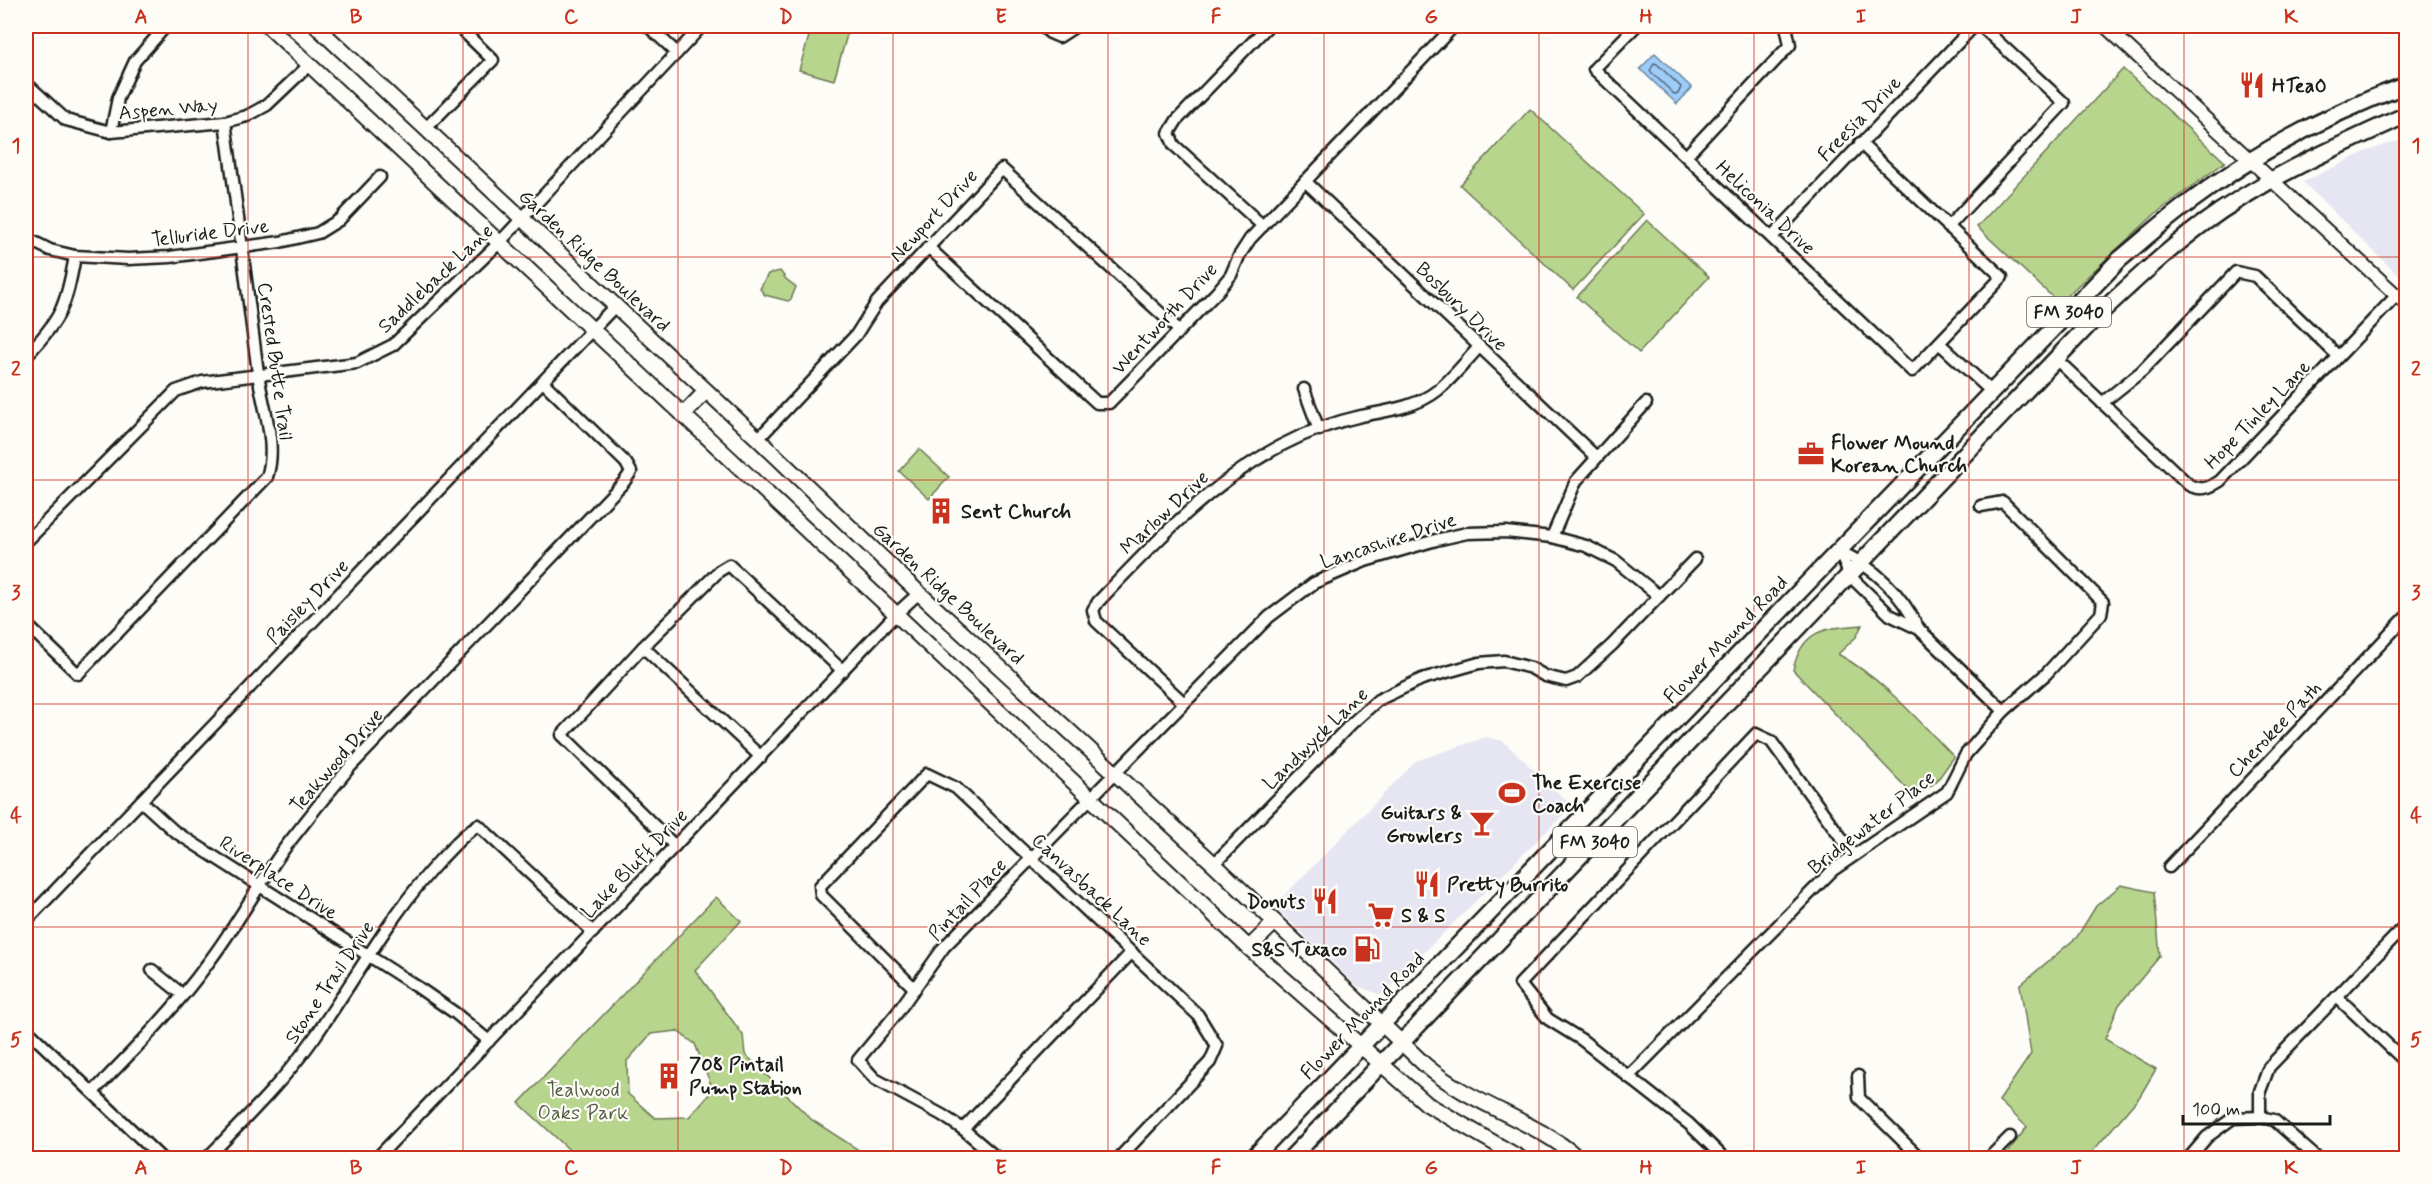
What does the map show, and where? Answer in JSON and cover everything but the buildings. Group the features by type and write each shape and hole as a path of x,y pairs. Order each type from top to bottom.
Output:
{"main road":[{"path":"268,26 1249,948 1427,1104 1520,1158"},
{"name":"Garden Ridge Boulevard","path":"316,26 758,439 919,593 1214,864 1402,1044 1454,1088 1547,1136 1578,1158"},
{"name":"FM 3040","path":"2246,163 2301,132 2376,96 2406,85"},
{"name":"FM 3040","path":"1291,1158 2098,315 2163,255 2202,225 2272,180 2331,149 2406,115"},
{"name":"Flower Mound Road","path":"1253,1158 2119,260 2189,202 2246,163"},
{"path":"683,415 706,391"},
{"path":"1249,948 1275,922"}],"street":[{"path":"111,132 118,98 135,61 166,26"},
{"path":"425,129 493,60 458,26"},
{"path":"648,26 677,53"},
{"name":"Saddleback Lane","path":"26,542 176,391 202,382 357,363 376,355 407,333 499,243 702,26"},
{"path":"1042,26 1059,38 1076,26"},
{"path":"1263,226 1174,145 1169,133 1177,120 1268,26"},
{"name":"Wentworth Drive","path":"928,247 1097,403 1109,403 1217,292 1230,275 1250,239 1454,26"},
{"name":"Heliconia Drive","path":"1636,26 1594,69 1912,371 1940,342"},
{"path":"1686,156 1790,45 1786,26"},
{"name":"Freesia Drive","path":"1772,237 1974,26"},
{"path":"1948,227 2064,103 1981,26"},
{"path":"2104,26 2246,163 2272,180 2402,299"},
{"name":"Aspen Way","path":"26,83 66,120 111,132 225,122 247,117 267,105 309,65"},
{"name":"Crested Butte Trail","path":"26,624 78,674 267,477 271,458 270,440 258,376 225,122"},
{"path":"1860,143 2002,277 1940,342 1992,392"},
{"name":"Newport Drive","path":"758,439 856,335 876,302 1002,169 1179,330"},
{"name":"Telluride Drive","path":"26,238 50,250 75,256 128,259 170,257 243,247 318,233 339,220 380,177"},
{"name":"Bosbury Drive","path":"1305,181 1596,457"},
{"path":"26,356 50,330 61,312 67,298 75,256"},
{"path":"2103,403 2142,371 2236,272 2255,276 2338,356"},
{"name":"Hope Tinley Lane","path":"2056,359 2189,485 2195,488 2209,488 2220,482 2338,356 2402,299"},
{"name":"Paisley Drive","path":"26,921 615,306"},
{"name":"Marlow Drive","path":"1184,703 1096,621 1093,610 1149,548 1193,505 1227,479 1283,445 1319,430 1360,416 1409,405 1429,396 1438,390 1479,347"},
{"name":"Teakwood Drive","path":"93,1092 154,1029 183,995 238,923 309,815 350,767 631,472 626,463 543,382"},
{"path":"1304,389 1319,430"},
{"path":"1552,537 1572,488 1596,457 1646,404"},
{"name":"Bridgewater Place","path":"1629,1077 1833,870 1947,792 1966,754 2004,711 2046,674 2101,614 2103,602 2003,502 1981,506"},
{"name":"Lancashire Drive","path":"1115,773 1269,617 1291,598 1328,576 1365,561 1467,533 1506,532 1552,537 1586,546 1616,561 1659,596"},
{"path":"1839,551 1864,562 1907,604 1919,629"},
{"path":"1839,551 1850,576 1890,615 1919,629 2004,711"},
{"name":"Landwyck Lane","path":"1214,864 1351,724 1389,693 1440,673 1479,663 1504,661 1566,681 1577,677 1612,645 1695,559"},
{"path":"675,846 562,735 643,647 719,571 729,565 843,671"},
{"name":"Lake Bluff Drive","path":"377,1158 896,614 919,593"},
{"name":"Cherokee Path","path":"2169,867 2406,617"},
{"path":"643,647 761,757"},
{"path":"1724,1158 1689,1124 1582,1040 1548,1019 1520,984 1756,734 1771,741 1854,855"},
{"name":"Pintail Place","path":"963,1129 875,1079 858,1060 915,989 944,947 1115,773"},
{"name":"Canvasback Lane","path":"915,989 821,896 820,886 927,774 956,788 1132,952 1198,1015 1217,1046 1210,1062 1119,1158"},
{"name":"Riverplace Drive","path":"141,801 174,831 455,1013 489,1041"},
{"name":"Stone Trail Drive","path":"207,1158 291,1068 318,1033 397,914 428,874 467,831 478,825 593,932"},
{"path":"2260,1117 2260,1091 2269,1068 2406,925"},
{"path":"997,1158 963,1129 1132,952"},
{"path":"152,970 183,995"},
{"path":"2337,997 2406,1062"},
{"path":"26,1029 161,1158"},
{"path":"1858,1076 1859,1098 1920,1158"},
{"path":"2189,1158 2207,1137 2233,1118 2260,1117 2274,1120 2317,1158"},
{"path":"1989,1158 2010,1137"}],"shaded area":[{"path":"2406,138 2406,283 2303,182 2365,152"},
{"path":"1486,737 1503,741 1572,806 1381,995 1357,986 1274,906 1416,761"}],"green space":[{"path":"812,26 849,28 834,80 799,70"},
{"path":"2123,69 2225,162 2155,214 2059,303 1977,227"},
{"path":"1530,109 1644,214 1573,290 1460,185"},
{"path":"1647,220 1709,277 1639,353 1577,297"},
{"path":"780,271 796,287 788,301 765,295 760,289 768,274"},
{"path":"919,449 949,477 929,499 899,471"},
{"path":"1862,625 1856,637 1838,654 1885,688 1954,757 1936,782 1915,797 1793,670 1802,646 1817,633"},
{"path":"2121,885 2154,892 2160,956 2119,1005 2105,1039 2156,1069 2140,1096 2087,1158 2003,1158 2027,1127 1999,1101 2031,1054 2020,985 2077,937 2096,906"},
{"name":"Tealwood Oaks Park","path":"716,897 741,921 695,970 743,1035 745,1054 812,1120 871,1158 578,1158 519,1103","holes":["677,1031 695,1044 713,1090 689,1117 655,1118 628,1094 627,1061 651,1034"]}],"water":[{"path":"1655,53 1692,88 1677,104 1640,69"}],"place":[{"name":"HTeaO","path":"2252,85"},
{"name":"Flower Mound Korean Church","path":"1811,454"},
{"name":"Sent Church","path":"941,511"},
{"name":"The Exercise Coach","path":"1512,793"},
{"name":"Guitars & Growlers","path":"1482,823"},
{"name":"Pretty Burrito","path":"1427,884"},
{"name":"Donuts","path":"1325,901"},
{"name":"S & S","path":"1381,915"},
{"name":"S&S Texaco","path":"1367,949"},
{"name":"708 Pintail Pump Station","path":"669,1076"}]}
